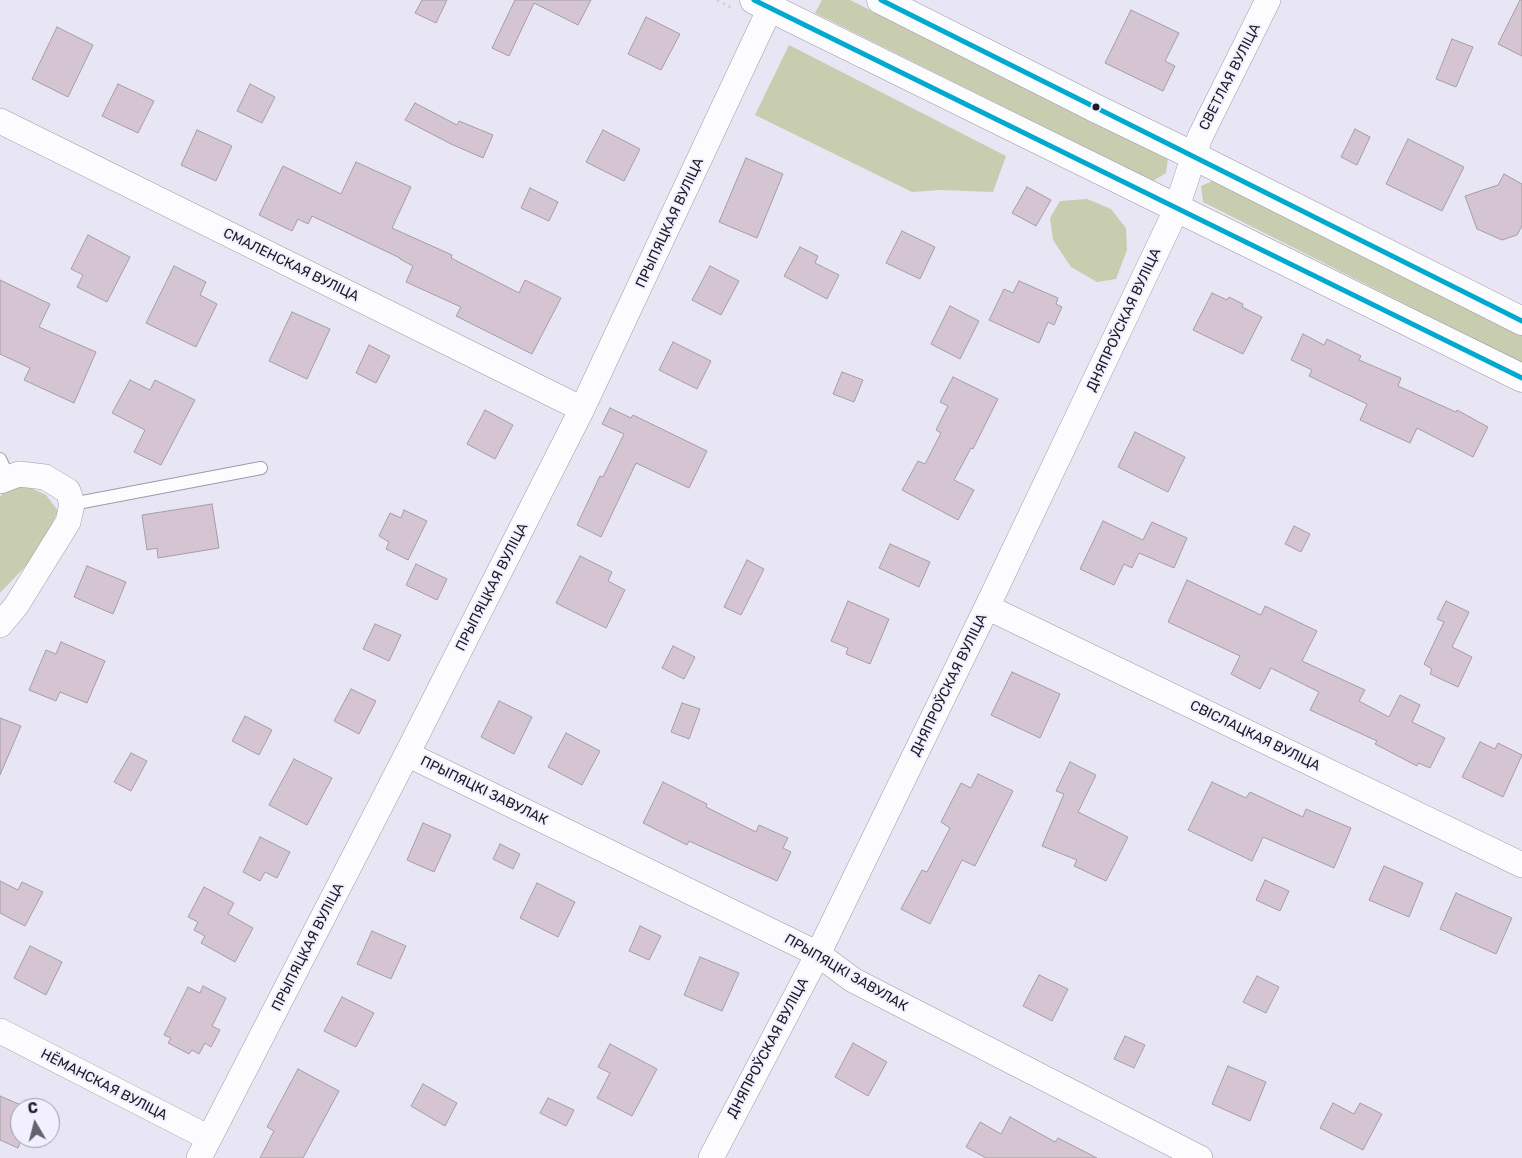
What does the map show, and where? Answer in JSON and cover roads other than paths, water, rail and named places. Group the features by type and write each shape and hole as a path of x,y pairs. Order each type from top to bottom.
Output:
{"street":[{"path":"881,0 1522,321"},
{"name":"СВЕТЛАЯ ВУЛІЦА","path":"1177,207 1200,137 1268,0"},
{"path":"766,3 1522,378"},
{"name":"ПРЫПЯЦКАЯ ВУЛІЦА","path":"204,1148 408,754 582,409 766,3"},
{"name":"СМАЛЕНСКАЯ ВУЛІЦА","path":"0,121 582,409"},
{"name":"ДНЯПРОЎСКАЯ ВУЛІЦА","path":"710,1158 818,954 988,607 1177,207"},
{"path":"0,625 16,606 68,522 72,504 68,491 44,477 3,473"},
{"name":"СВІСЛАЦКАЯ ВУЛІЦА","path":"988,607 1522,865"},
{"name":"ПРЫПЯЦКІ ЗАВУЛАК","path":"408,754 818,954 853,980 1200,1158"},
{"name":"НЁМАНСКАЯ ВУЛІЦА","path":"0,1031 204,1148"}],"lane":[{"path":"72,504 261,468"}]}
